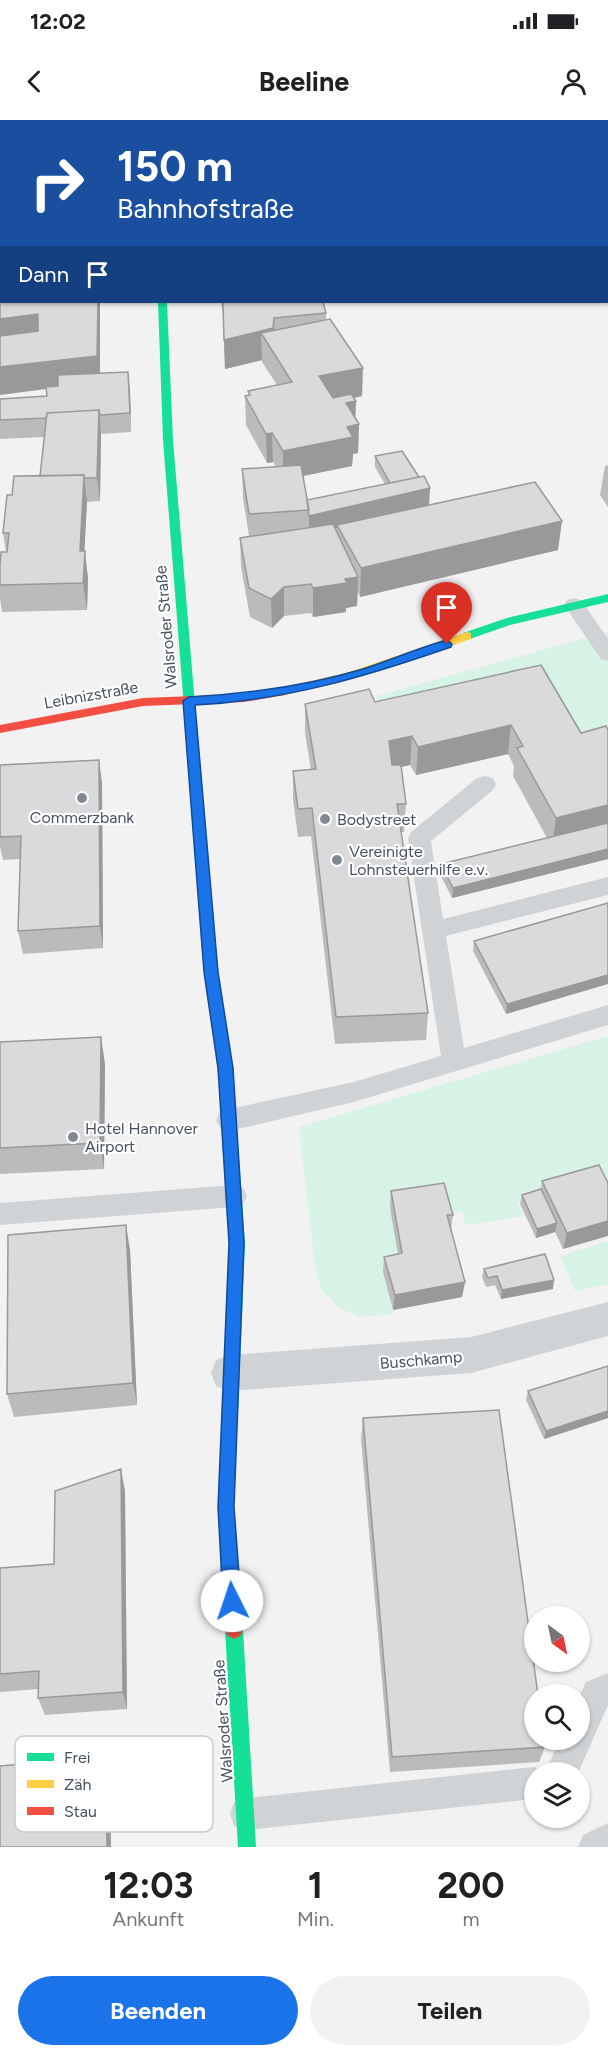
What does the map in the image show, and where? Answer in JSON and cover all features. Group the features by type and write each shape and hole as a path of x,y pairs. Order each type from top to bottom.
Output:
{"street":[{"name":"Walsroder Straße","path":"162,303 168,440 211,972 225,1068 237,1243 226,1507 247,1847"},
{"name":"Leibnizstraße","path":"0,729 143,702 244,698 314,686 365,672 507,622 608,598"},
{"name":"Buschkamp","path":"231,1373 471,1355 608,1319"}],"lane":[{"path":"574,605 608,654"},
{"path":"454,1062 419,838 485,784"},
{"path":"434,930 608,886"},
{"path":"229,1120 354,1092 608,1015"},
{"path":"0,1214 234,1196"},
{"path":"590,1709 597,1693 608,1689"},
{"path":"246,1814 524,1785"},
{"path":"596,1847 608,1839"}],"green space":[{"path":"608,632 608,752 391,727 376,696"},
{"path":"608,1036 608,1193 533,1198 517,1202 524,1216 466,1225 462,1212 446,1215 401,1268 383,1273 394,1314 360,1317 339,1308 321,1289 315,1266 299,1127"},
{"path":"608,1241 608,1284 575,1291 560,1256"}],"building":[{"path":"0,303 98,303 97,356 0,367 0,336 38,331 38,314 0,319"},
{"path":"223,303 323,303 326,313 274,318 273,328 224,340"},
{"path":"330,319 363,368 319,376 333,398 351,394 356,401 346,403 359,424 347,427 353,437 283,451 272,433 266,434 245,396 250,395 248,391 292,382 261,333"},
{"path":"128,372 130,413 100,415 99,410 47,413 46,418 0,420 0,399 47,396 46,387 58,386 58,375"},
{"path":"99,410 97,478 84,478 84,475 40,476 47,413"},
{"path":"402,451 419,477 390,483 375,456"},
{"path":"301,465 309,510 249,514 242,469"},
{"path":"84,475 80,551 85,551 83,583 0,585 1,552 7,552 9,533 3,533 7,495 12,495 14,476"},
{"path":"424,476 430,488 309,516 307,500"},
{"path":"535,482 562,521 361,568 337,525"},
{"path":"333,524 358,577 345,579 347,583 313,588 311,584 284,587 271,599 249,588 240,538"},
{"path":"541,665 581,733 606,726 608,730 608,805 556,818 517,748 523,746 511,725 418,747 412,736 389,741 392,765 401,765 406,804 397,804 428,1013 336,1017 312,808 298,809 293,771 316,769 305,704 369,689 375,702"},
{"path":"99,760 100,926 18,931 21,836 0,837 0,765"},
{"path":"608,823 608,849 453,888 441,864"},
{"path":"608,903 608,975 507,1004 474,941"},
{"path":"101,1037 100,1143 0,1148 0,1042"},
{"path":"599,1165 608,1183 608,1221 567,1233 542,1181"},
{"path":"444,1183 453,1215 447,1215 465,1282 395,1295 384,1257 402,1253 391,1191"},
{"path":"541,1189 557,1223 537,1229 522,1195"},
{"path":"126,1225 133,1383 7,1394 8,1235"},
{"path":"545,1254 554,1280 502,1290 497,1276 488,1278 484,1269"},
{"path":"608,1366 608,1411 546,1431 528,1391"},
{"path":"499,1410 526,1606 524,1606 524,1672 535,1672 536,1684 524,1684 524,1748 392,1757 363,1418"},
{"path":"121,1469 123,1692 38,1698 39,1671 0,1674 0,1568 54,1564 55,1491"},
{"path":"15,1765 15,1832 107,1832 107,1847 0,1847 0,1766"}],"traffic: fast":[{"path":"162,303 168,440 204,886"},
{"path":"467,636 507,622 608,598"},
{"path":"227,1088 237,1243 228,1460"},
{"path":"234,1630 247,1847"}],"traffic: slow":[{"path":"281,692 352,675 467,636"},
{"path":"204,886 211,972 227,1088"}],"traffic: jam":[{"path":"0,729 143,702 244,698 281,692"},
{"path":"228,1460 226,1507 234,1630"}],"place":[{"name":"Commerzbank","path":"82,798"},
{"name":"Bodystreet","path":"325,819"},
{"name":"Vereinigte Lohnsteuerhilfe e.v.","path":"337,860"},
{"name":"Hotel Hannover Airport","path":"73,1137"}],"route":[{"path":"232,1601 226,1507 237,1243 225,1068 211,972 189,701 244,698 314,686 365,672 447,644"}]}
